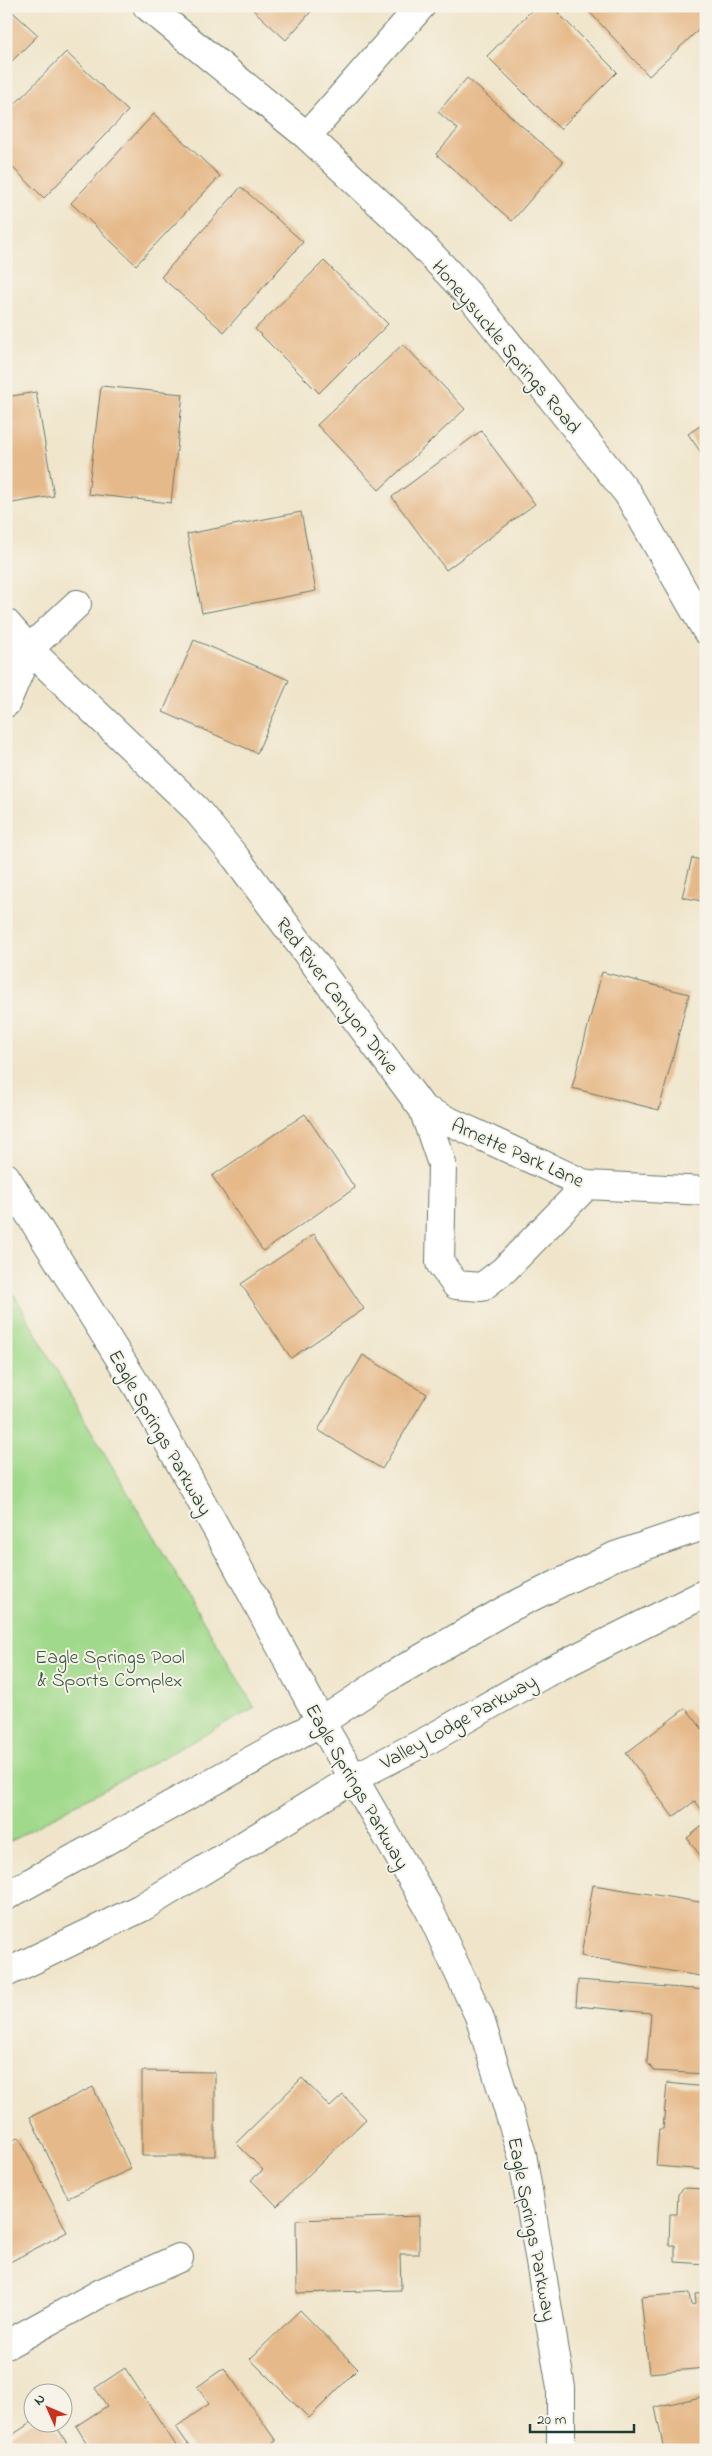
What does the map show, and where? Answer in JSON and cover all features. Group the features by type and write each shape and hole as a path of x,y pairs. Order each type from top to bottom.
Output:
{"street":[{"name":"Honeysuckle Springs Road","path":"147,6 307,136 404,226 472,298 628,494 706,630"},
{"path":"307,136 421,6"},
{"path":"6,703 18,653 76,604"},
{"name":"Red River Canyon Drive","path":"6,623 18,653 195,808 236,858 423,1109 442,1164 440,1263 456,1285 482,1287 504,1270 587,1184"},
{"name":"Arnette Park Lane","path":"423,1109 587,1184 706,1191"},
{"name":"Eagle Springs Parkway","path":"6,1177 137,1386 234,1560 321,1722 427,1905 479,2016 522,2154 561,2388 561,2450"},
{"path":"6,1896 321,1722 389,1676 505,1610 615,1556 706,1525"},
{"name":"Valley Lodge Parkway","path":"6,1973 141,1908 354,1778 430,1740 546,1672 706,1593"},
{"path":"6,2345 101,2293 180,2258"}],"green space":[{"name":"Eagle Springs Pool & Sports Complex","path":"6,1280 83,1417 255,1708 6,1844"}],"building":[{"path":"6,6 38,35 6,67"},
{"path":"249,6 316,6 286,40"},
{"path":"536,6 551,6 617,72 560,129 487,56"},
{"path":"584,6 695,6 706,18 706,23 649,76"},
{"path":"66,52 128,111 44,198 6,161 6,113"},
{"path":"467,78 563,162 512,221 436,154 458,129 438,112"},
{"path":"154,114 220,176 136,265 71,203"},
{"path":"241,187 303,242 224,332 161,277"},
{"path":"324,261 388,324 319,393 255,329"},
{"path":"403,344 465,409 379,490 317,425"},
{"path":"101,386 183,394 171,503 88,494"},
{"path":"36,392 54,496 6,504 6,397"},
{"path":"706,422 706,460 688,434"},
{"path":"481,431 535,504 446,570 392,497"},
{"path":"301,512 316,591 202,613 187,534"},
{"path":"194,640 289,680 257,753 163,712"},
{"path":"692,858 706,861 706,902 682,897"},
{"path":"602,972 689,994 659,1110 572,1088"},
{"path":"305,1114 355,1188 263,1251 212,1176"},
{"path":"314,1234 364,1309 291,1358 241,1284"},
{"path":"363,1355 427,1394 382,1469 318,1430"},
{"path":"686,1708 706,1734 706,1815 695,1801 673,1817 626,1753"},
{"path":"706,1823 706,1863 687,1838"},
{"path":"593,1885 706,1903 706,1977 581,1956"},
{"path":"578,1980 706,1990 706,2074 654,2071 647,2062 651,2013 576,2006"},
{"path":"142,2071 215,2072 215,2156 142,2156"},
{"path":"302,2078 330,2107 343,2095 366,2119 277,2206 251,2180 263,2170 236,2143"},
{"path":"667,2083 706,2087 706,2170 656,2166 659,2129 663,2129"},
{"path":"93,2087 131,2169 68,2198 30,2117"},
{"path":"19,2137 67,2232 6,2264 6,2144"},
{"path":"684,2188 706,2189 706,2264 675,2262 675,2245 669,2245 670,2214 677,2214 678,2194"},
{"path":"419,2216 419,2254 400,2254 401,2290 297,2293 296,2220"},
{"path":"689,2293 691,2305 696,2304 695,2294 706,2293 706,2368 649,2373 641,2297"},
{"path":"300,2310 358,2369 309,2418 250,2359"},
{"path":"125,2368 179,2450 91,2450 76,2426 107,2406 95,2388"},
{"path":"224,2368 276,2441 263,2450 192,2450 176,2427 209,2404 197,2387"},
{"path":"706,2396 706,2450 664,2450 655,2407"},
{"path":"22,2429 22,2434 61,2434 71,2450 6,2450 6,2439"}]}
